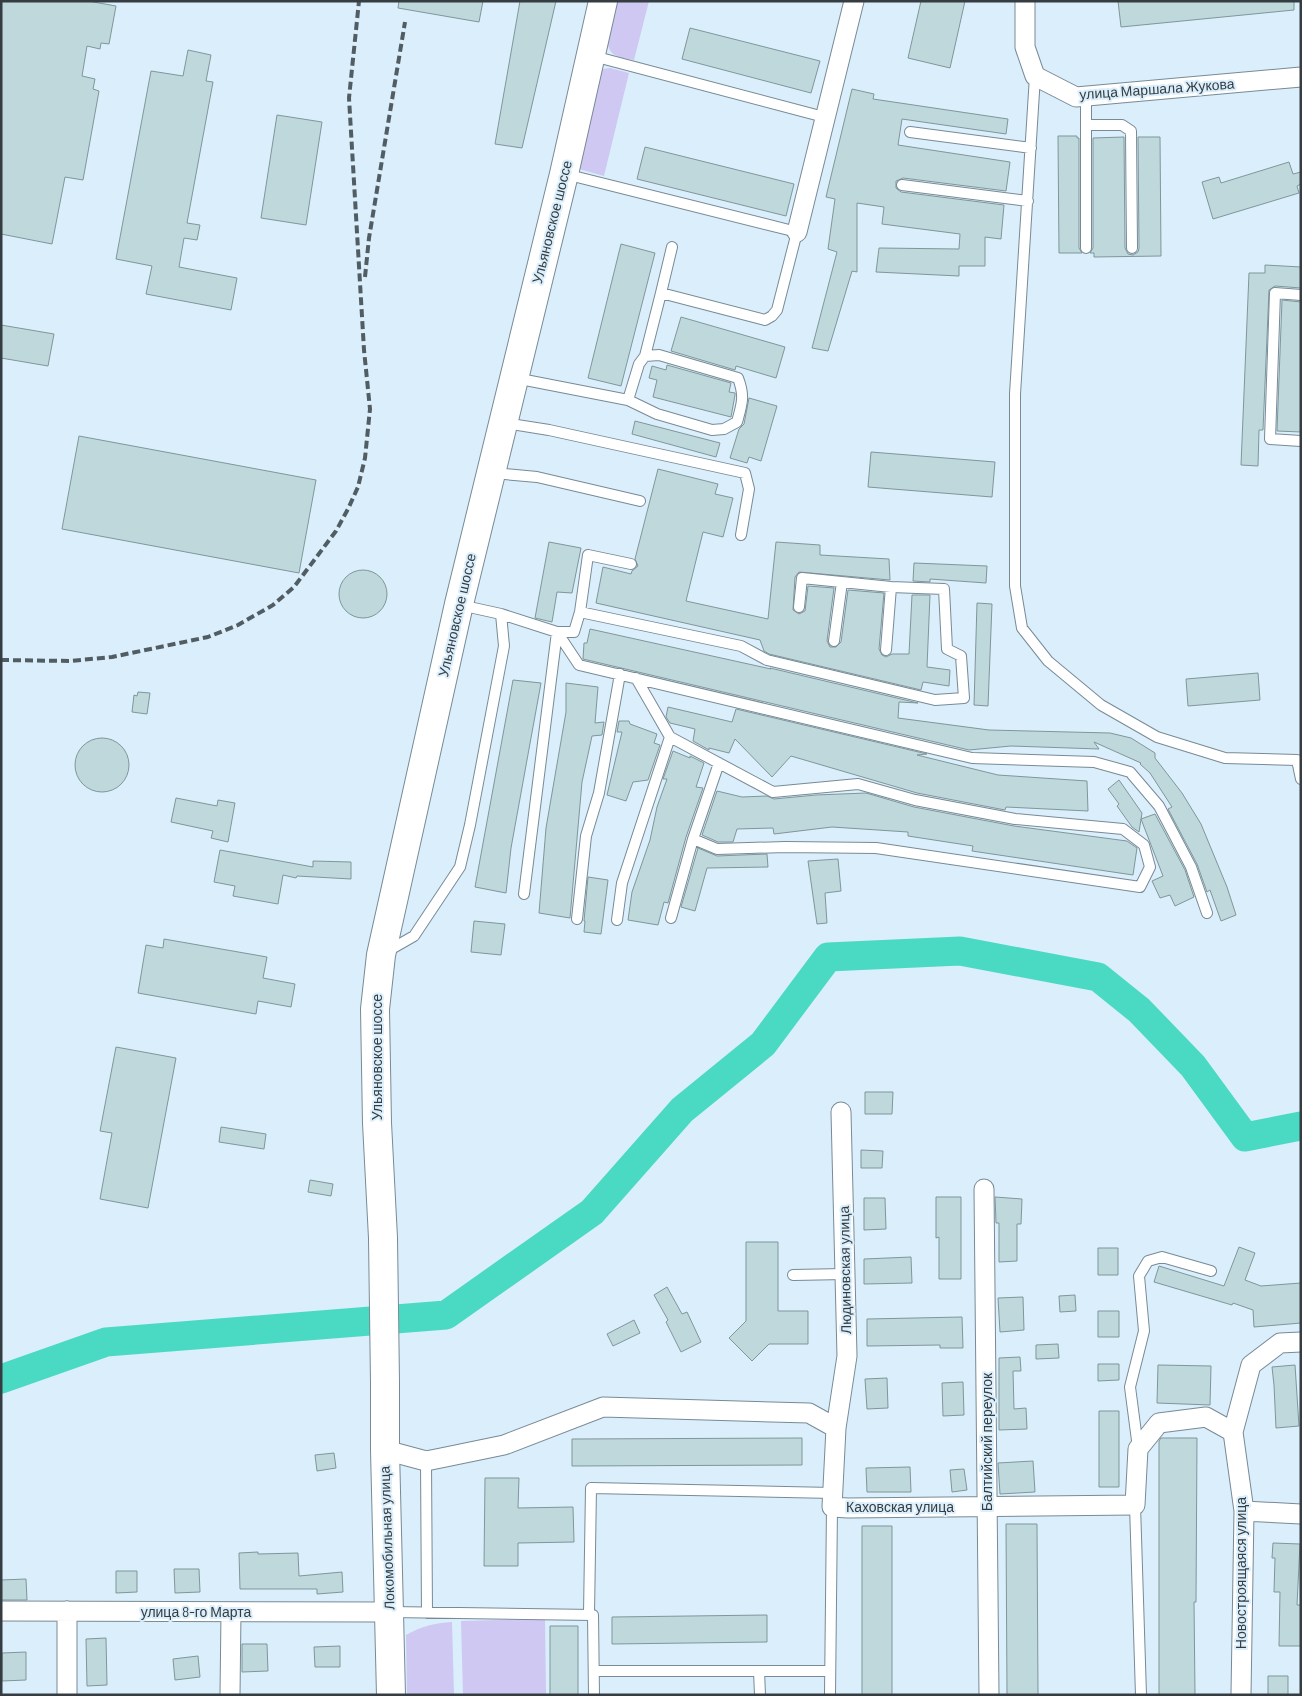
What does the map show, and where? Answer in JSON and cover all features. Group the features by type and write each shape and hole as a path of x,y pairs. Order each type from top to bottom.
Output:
{"main road":[{"name":"Ульяновское шоссе","path":"385,1382 383,1238 377,1123 375,1010 381,955 459,604 564,174 603,1"},
{"name":"Локомобильная улица","path":"385,1382 384,1450 391,1695"}],"street":[{"path":"797,232 854,1"},
{"path":"1025,1 1025,47 1035,76"},
{"name":"улица Маршала Жукова","path":"1035,76 1076,97 1301,77"},
{"name":"Людиновская улица","path":"836,1428 847,1356 841,1112"},
{"name":"Балтийский переулок","path":"984,1189 990,1695"},
{"name":"Новостроящаяся улица","path":"1241,1695 1244,1510 1233,1432 1251,1365 1280,1344 1301,1342"},
{"path":"384,1450 426,1460 504,1445 603,1407 809,1413 836,1428"},
{"path":"1135,1505 1138,1450 1159,1423 1206,1417 1233,1432"},
{"name":"Каховская улица","path":"836,1428 832,1500 848,1508 1135,1505"},
{"path":"1244,1510 1301,1514"},
{"path":"67,1610 67,1695"},
{"name":"улица 8-го Марта","path":"1,1611 390,1612"},
{"path":"230,1695 231,1612"}],"lane":[{"path":"591,56 824,118"},
{"path":"1035,76 1015,394 1015,586 1022,628 1048,662 1101,705 1158,737 1225,758 1297,760 1301,779"},
{"path":"1086,96 1086,248"},
{"path":"1086,125 1122,125 1131,131 1132,248"},
{"path":"910,132 1031,148"},
{"path":"564,174 797,232 776,310 772,316 765,320 661,293"},
{"path":"902,185 1028,200"},
{"path":"628,400 639,364 645,356 672,247"},
{"path":"1301,295 1275,293 1270,439 1301,441"},
{"path":"514,377 628,400 657,414 712,430 724,429 736,422 742,405 743,390 738,378 659,355 645,356"},
{"path":"504,422 549,430 745,474 749,489 741,535"},
{"path":"492,473 537,477 640,501"},
{"path":"459,604 502,614 557,632 574,632 580,612 588,555 631,564"},
{"path":"580,612 742,646 767,660 935,700 964,698 961,656 947,649 944,589 891,587 802,578 799,607"},
{"path":"834,641 842,582"},
{"path":"886,650 891,587"},
{"path":"381,955 414,936 460,867 470,825 504,646 502,614"},
{"path":"557,632 579,664 636,678 972,758 1094,762 1130,772 1159,806 1191,867 1206,913"},
{"path":"524,894 557,632"},
{"path":"577,919 586,836 599,793 620,674"},
{"path":"636,678 670,737 773,792 858,784 915,800 1015,819 1123,829 1144,845 1150,868 1140,887 876,848 785,847 717,849 693,839"},
{"path":"617,920 622,882 670,737"},
{"path":"671,918 693,839 719,763"},
{"path":"1138,1450 1130,1387 1144,1331 1139,1276 1148,1261 1162,1258 1211,1271"},
{"path":"793,1275 845,1274"},
{"path":"426,1460 427,1613"},
{"path":"589,1614 592,1488 832,1500 830,1695"},
{"path":"1135,1505 1141,1695"},
{"path":"390,1612 593,1614 594,1695"},
{"path":"594,1670 830,1671"},
{"path":"759,1671 760,1695"}],"shaded area":[{"path":"614,1 649,1 634,60 615,55 608,45 609,22"},
{"path":"610,68 629,73 604,176 579,169 577,163 598,74 603,69"},
{"path":"545,1619 546,1695 463,1695 461,1621"},
{"path":"452,1622 454,1695 407,1695 406,1635 418,1629"}],"building":[{"path":"1,1 88,1 116,6 109,44 101,43 100,49 87,46 82,76 95,79 93,89 99,91 83,180 65,177 52,244 1,234"},
{"path":"399,1 483,1 479,22 398,8"},
{"path":"520,1 556,1 522,148 495,144"},
{"path":"921,1 965,1 950,68 908,58"},
{"path":"1118,1 1294,1 1294,10 1121,27"},
{"path":"690,28 820,61 811,93 682,59"},
{"path":"188,50 211,55 206,81 213,82 187,223 200,225 197,240 184,238 179,267 237,278 231,310 146,294 152,266 116,259 151,71 183,76"},
{"path":"852,89 874,94 873,99 1008,119 1006,134 902,119 898,145 1010,162 1006,191 903,178 896,181 896,188 901,192 1004,205 1001,239 985,237 985,266 959,266 959,276 876,272 879,248 959,249 960,234 882,224 884,207 857,203 857,272 852,271 828,351 812,348 837,252 828,249 835,199 826,197"},
{"path":"277,115 322,122 306,225 261,218"},
{"path":"1058,136 1077,136 1079,138 1079,248 1082,253 1059,253"},
{"path":"1124,137 1125,248 1128,254 1133,255 1138,252 1139,248 1138,137 1160,137 1161,256 1094,257 1094,253 1090,253 1093,248 1093,138"},
{"path":"645,147 794,184 786,216 637,179"},
{"path":"1289,162 1293,174 1301,172 1301,184 1297,186 1299,193 1213,219 1202,182 1219,177 1221,183"},
{"path":"621,244 655,253 621,386 588,378"},
{"path":"1265,265 1301,267 1301,288 1275,286 1269,290 1263,430 1259,430 1258,466 1241,465 1249,273 1265,273"},
{"path":"1282,300 1301,302 1301,432 1277,431"},
{"path":"681,317 785,347 776,378 736,366 735,370 671,351"},
{"path":"1,325 54,334 48,366 1,358"},
{"path":"667,365 731,383 729,392 735,393 735,395 731,417 653,397 657,380 649,378 652,366 666,370"},
{"path":"749,398 777,406 761,461 749,457 747,463 730,458 739,429 744,424"},
{"path":"635,421 720,443 716,457 632,434"},
{"path":"79,436 316,480 299,573 62,529"},
{"path":"871,452 995,462 992,497 868,487"},
{"path":"658,469 718,484 715,494 733,498 723,537 703,532 686,601 768,619 776,542 820,545 820,555 889,559 890,580 799,572 795,577 793,610 799,614 805,611 808,586 834,588 827,641 830,647 836,647 841,642 848,590 884,593 879,649 882,655 886,657 892,654 909,654 912,595 930,595 927,667 950,670 949,686 923,682 921,690 769,654 764,651 760,640 596,603 603,567 631,574 638,566 635,559"},
{"path":"549,542 581,548 572,593 557,592 552,622 535,618"},
{"path":"914,563 987,566 986,583 930,579 930,582 913,581"},
{"path":"363,570 372,572 380,577 385,585 387,594 385,603 380,611 372,616 363,618 354,616 346,611 341,603 339,594 341,585 346,577 354,572"},
{"path":"977,603 992,604 988,706 974,705"},
{"path":"590,629 770,668 918,703 899,702 898,718 989,730 1110,733 1131,738 1155,753 1155,758 1182,793 1201,824 1227,887 1236,915 1221,921 1210,890 1207,892 1197,864 1168,809 1172,807 1150,773 1141,763 1094,742 1099,749 1011,746 969,750 583,659 584,643 587,643"},
{"path":"1258,673 1260,700 1188,706 1186,679"},
{"path":"513,680 541,683 511,848 506,893 475,887"},
{"path":"566,683 598,687 595,723 604,722 602,735 592,736 582,782 570,918 539,913 546,828 566,712"},
{"path":"138,692 150,693 147,714 132,712 134,695 137,696"},
{"path":"668,707 732,722 736,709 927,754 917,755 998,775 1087,781 1088,811 1006,807 1005,810 917,793 791,756 772,777 735,739 729,753 709,748 709,750 693,741 695,729 670,723 666,717"},
{"path":"619,721 629,721 630,724 657,734 654,743 660,745 648,780 633,782 626,801 607,795 622,732 617,732"},
{"path":"102,738 112,740 121,746 127,755 129,765 127,775 121,784 112,790 102,792 92,790 83,784 77,775 75,765 77,755 83,746 92,740"},
{"path":"673,751 704,763 696,787 703,788 686,837 668,903 664,902 658,925 628,920 632,892 650,840 657,807 667,779 663,779"},
{"path":"1119,780 1142,813 1139,832 1132,827 1108,789"},
{"path":"717,791 742,797 767,796 774,799 866,793 914,807 1014,826 1127,841 1137,848 1133,875 972,851 973,846 908,836 908,832 832,827 774,834 773,828 737,829 733,842 718,842 702,835"},
{"path":"176,798 217,806 218,800 235,803 228,842 211,838 213,831 171,822"},
{"path":"1155,814 1185,870 1194,897 1175,906 1170,895 1160,898 1152,881 1163,876 1141,819"},
{"path":"698,848 717,856 767,854 768,867 707,868 695,911 681,907"},
{"path":"220,850 313,867 313,861 351,862 351,879 297,876 296,878 283,875 278,904 233,896 235,886 214,882"},
{"path":"838,859 841,891 825,893 827,923 817,924 808,861"},
{"path":"588,877 608,880 601,934 584,932"},
{"path":"474,921 505,924 501,955 471,952"},
{"path":"164,939 267,957 263,978 295,984 291,1007 258,1001 256,1014 138,993 146,945 163,948"},
{"path":"116,1047 176,1058 148,1208 100,1199 112,1133 100,1131"},
{"path":"865,1092 893,1092 892,1114 865,1114"},
{"path":"221,1127 266,1134 264,1149 219,1142"},
{"path":"861,1150 883,1151 882,1168 861,1168"},
{"path":"310,1180 333,1184 331,1196 308,1192"},
{"path":"936,1197 961,1197 961,1279 939,1279 939,1237 936,1238"},
{"path":"995,1197 1022,1199 1021,1224 1017,1224 1017,1261 999,1262 999,1223 996,1223"},
{"path":"864,1198 885,1198 886,1229 864,1230"},
{"path":"746,1242 778,1242 778,1311 808,1311 808,1344 769,1344 752,1361 729,1338 746,1321"},
{"path":"1239,1247 1255,1253 1245,1280 1261,1286 1301,1283 1301,1323 1254,1327 1253,1310 1154,1282 1159,1266 1224,1286"},
{"path":"1098,1248 1118,1248 1118,1275 1098,1275"},
{"path":"911,1257 912,1283 864,1284 864,1259"},
{"path":"667,1287 682,1314 687,1312 701,1342 681,1352 666,1322 668,1320 654,1295"},
{"path":"1075,1295 1076,1311 1060,1312 1059,1296"},
{"path":"1023,1297 1024,1330 1000,1332 998,1298"},
{"path":"1098,1311 1119,1311 1119,1337 1098,1337"},
{"path":"962,1317 963,1348 940,1348 940,1345 867,1346 867,1319"},
{"path":"634,1320 640,1333 613,1346 607,1334"},
{"path":"1058,1344 1059,1358 1036,1359 1036,1345"},
{"path":"1020,1357 1021,1371 1013,1371 1014,1409 1026,1408 1027,1429 999,1430 999,1358"},
{"path":"1098,1364 1119,1364 1119,1380 1098,1381"},
{"path":"1158,1365 1211,1366 1210,1405 1157,1403"},
{"path":"1295,1365 1299,1426 1276,1428 1272,1367"},
{"path":"887,1378 888,1408 867,1409 865,1379"},
{"path":"963,1382 964,1415 943,1416 942,1383"},
{"path":"1099,1411 1119,1411 1119,1487 1099,1487"},
{"path":"802,1438 802,1465 572,1466 572,1439"},
{"path":"1161,1438 1197,1438 1196,1602 1194,1602 1195,1695 1159,1695 1159,1441"},
{"path":"334,1453 336,1468 317,1471 315,1455"},
{"path":"1033,1461 1035,1492 1000,1494 998,1463"},
{"path":"910,1467 911,1492 867,1492 866,1468"},
{"path":"964,1469 967,1490 952,1492 950,1470"},
{"path":"485,1478 519,1478 518,1508 573,1507 574,1542 518,1543 518,1566 484,1566"},
{"path":"1006,1524 1037,1524 1038,1695 1007,1695"},
{"path":"862,1526 892,1526 892,1695 862,1695"},
{"path":"1273,1543 1300,1544 1297,1605 1301,1605 1301,1646 1279,1646 1280,1592 1274,1592 1275,1558 1272,1558"},
{"path":"258,1552 258,1554 298,1553 299,1576 342,1572 343,1592 317,1594 317,1589 240,1589 239,1553"},
{"path":"174,1569 199,1569 200,1592 175,1593"},
{"path":"116,1571 137,1571 137,1592 116,1593"},
{"path":"26,1579 27,1600 1,1600 1,1580"},
{"path":"767,1615 767,1642 612,1644 612,1617"},
{"path":"550,1626 578,1626 578,1695 550,1695"},
{"path":"106,1638 107,1685 87,1686 86,1639"},
{"path":"242,1644 267,1644 268,1671 242,1672"},
{"path":"340,1646 340,1667 315,1667 314,1647"},
{"path":"26,1652 26,1680 2,1681 2,1653"},
{"path":"198,1656 200,1677 175,1680 173,1659"},
{"path":"1268,1676 1288,1676 1288,1695 1268,1695"}],"waterway":[{"path":"1,1379 106,1342 446,1315 592,1212 682,1110 763,1044 828,957 960,951 1098,977 1139,1010 1193,1066 1245,1137 1301,1126"}],"railway":[{"path":"1,660 70,661 112,657 208,637 238,625 273,605 294,587 336,531 348,509 358,487 365,458 370,409 364,350 349,98 359,1"},
{"path":"365,277 369,238 405,22"}]}
